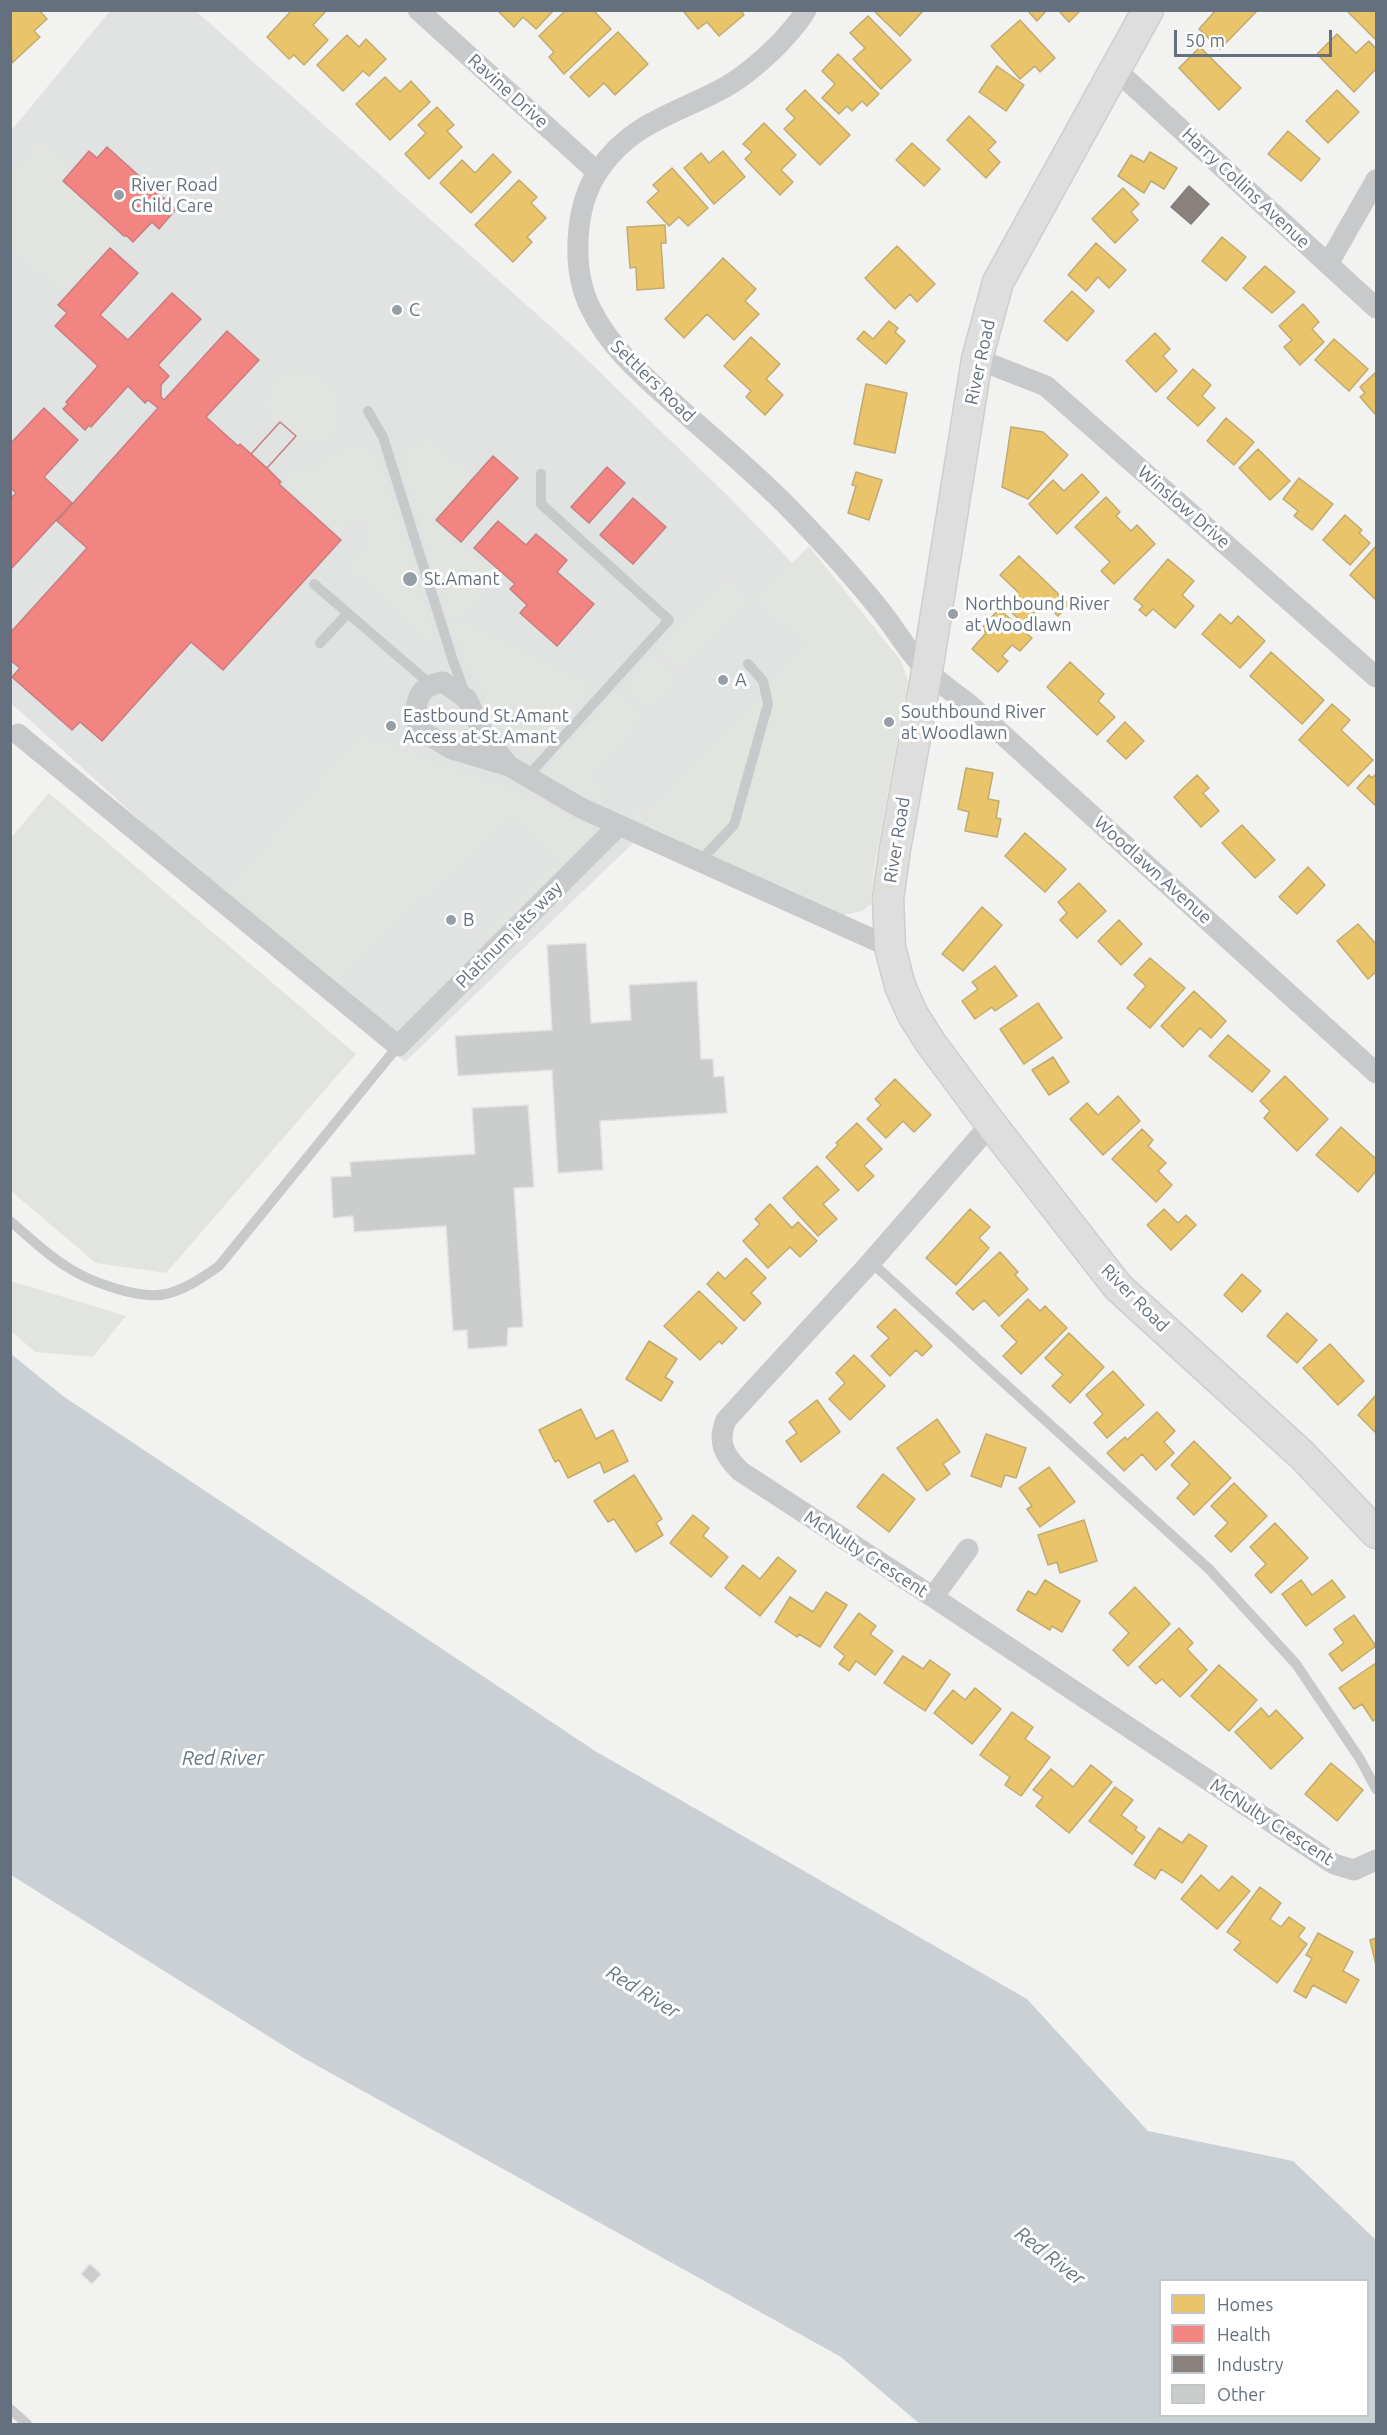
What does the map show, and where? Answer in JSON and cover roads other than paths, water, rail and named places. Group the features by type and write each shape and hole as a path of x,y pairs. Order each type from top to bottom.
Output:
{"street":[{"name":"Ravine Drive","path":"418,10 597,172"},
{"name":"Settlers Road","path":"806,10 787,36 738,79 701,99 659,117 638,130 613,151 597,172 588,192 578,233 578,258 589,306 599,325 625,359 789,508 874,602 927,671"},
{"name":"River Road","path":"1148,10 998,282 977,359 927,671 890,876 888,924 890,947 900,986 913,1016 930,1042 1118,1287 1302,1455 1377,1533"},
{"name":"Harry Collins Avenue","path":"1115,69 1377,308"},
{"path":"1328,264 1377,180"},
{"name":"Winslow Drive","path":"977,359 1046,386 1377,677"},
{"name":"Woodlawn Avenue","path":"927,671 970,705 1377,1073"},
{"path":"509,766 483,733 467,699 443,682 430,684 420,694 414,712 419,730 452,750 509,766 582,808 890,947"},
{"path":"13,734 398,1046"},
{"name":"Platinum jets way","path":"398,1046 619,825"},
{"name":"McNulty Crescent","path":"991,1124 871,1262 726,1420 721,1432 722,1445 728,1460 740,1471 1334,1864 1354,1870 1377,1860"},
{"path":"933,1597 968,1548"}],"lane":[{"path":"368,411 383,437 467,699"},
{"path":"527,777 669,620 541,504 541,474"},
{"path":"314,584 430,684"},
{"path":"320,643 348,613"},
{"path":"699,862 734,825 768,704 763,681 748,664"},
{"path":"10,1221 66,1266 109,1286 134,1293 164,1294 197,1282 219,1266 398,1046"},
{"path":"871,1262 1209,1569 1296,1664 1360,1760 1377,1790"},
{"path":"10,2409 27,2424"}],"water":[{"name":"Red River","path":"11,1354 63,1396 595,1751 1027,1999 1148,2131 1293,2161 1376,2240 1376,2424 920,2424 841,2357 300,2056 11,1875"}],"place":[{"name":"River Road Child Care","path":"119,195"},
{"name":"C","path":"397,310"},
{"name":"St.Amant","path":"410,579"},
{"name":"Northbound River at Woodlawn","path":"953,614"},
{"name":"A","path":"723,680"},
{"name":"Southbound River at Woodlawn","path":"889,722"},
{"name":"Eastbound St.Amant Access at St.Amant","path":"391,726"},
{"name":"B","path":"451,920"}]}
